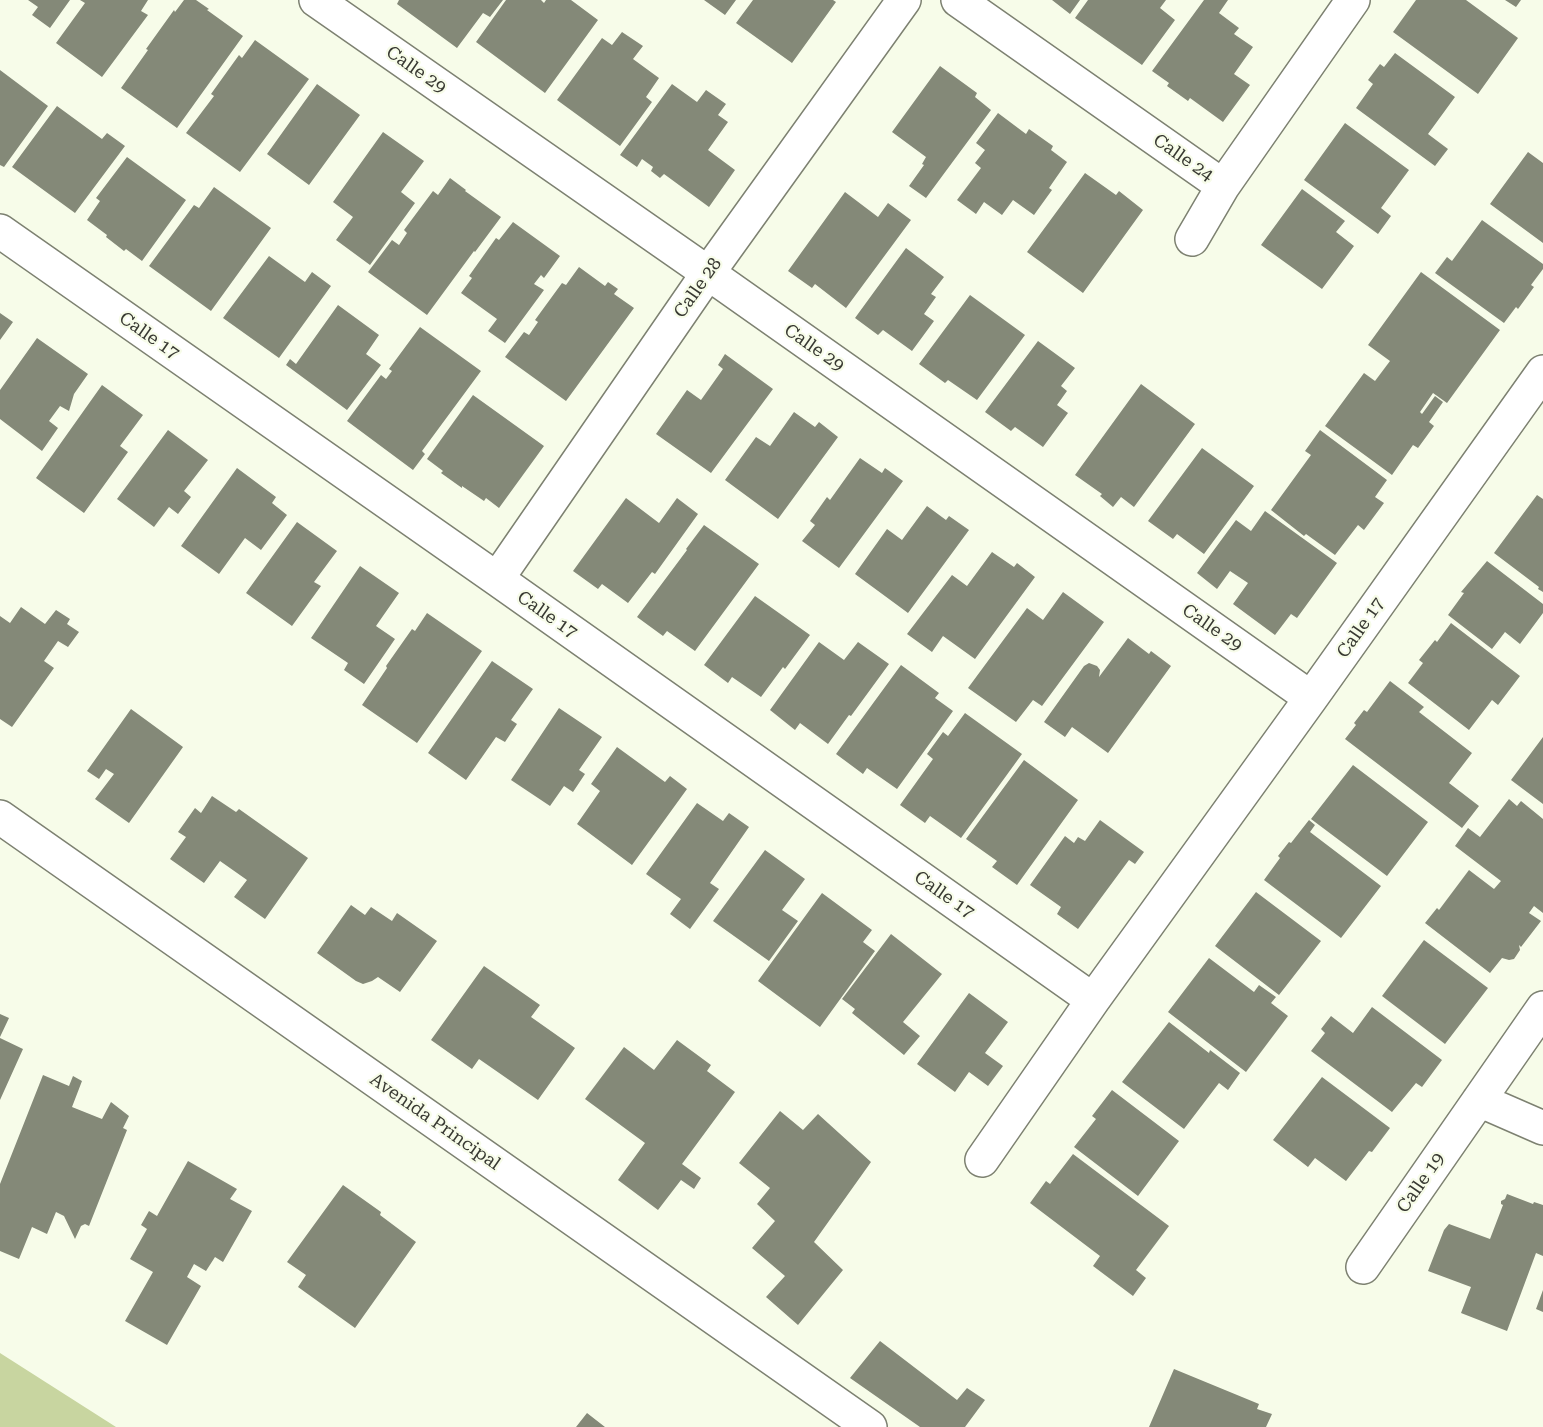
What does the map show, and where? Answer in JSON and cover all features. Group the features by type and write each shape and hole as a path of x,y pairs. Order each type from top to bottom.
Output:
{"street":[{"name":"Calle 29","path":"316,0 1311,698"},
{"name":"Calle 28","path":"496,579 708,273 904,0"},
{"name":"Calle 24","path":"958,0 1222,186 1353,0"},
{"path":"1192,239 1222,186"},
{"name":"Calle 17","path":"0,231 1093,1000"},
{"name":"Calle 17","path":"982,1160 1093,1000 1543,372"},
{"name":"Avenida Principal","path":"0,817 870,1427"},
{"name":"Calle 19","path":"1364,1267 1543,1008"},
{"path":"1479,1100 1543,1128"}],"green space":[{"path":"0,1353 116,1427 0,1427"}],"building":[{"path":"28,0 70,0 50,28 32,15 38,7"},
{"path":"80,0 148,0 141,11 148,15 102,77 56,43 85,3"},
{"path":"184,0 196,0 243,36 177,128 121,88 148,50 146,49"},
{"path":"399,0 503,0 490,17 483,13 457,48 397,4"},
{"path":"506,0 541,0 544,3 546,0 571,0 598,20 545,93 476,42"},
{"path":"704,0 736,0 725,15"},
{"path":"753,0 833,0 836,2 792,63 736,23"},
{"path":"1052,0 1080,0 1070,14"},
{"path":"1088,0 1166,0 1160,8 1175,20 1142,65 1075,18"},
{"path":"1204,0 1228,0 1219,13 1239,28 1234,34 1253,47 1234,74 1250,85 1223,122 1190,98 1188,101 1167,86 1169,83 1152,71"},
{"path":"1416,0 1466,0 1518,38 1478,94 1393,32"},
{"path":"1505,0 1521,0 1516,7"},
{"path":"622,32 643,46 633,59 659,78 646,97 652,102 620,146 557,100 602,38 612,45"},
{"path":"255,40 309,79 240,172 186,133 214,96 211,94 239,55 242,58"},
{"path":"1395,53 1455,97 1428,134 1448,149 1435,166 1356,108 1373,84 1368,80 1380,64 1384,67"},
{"path":"940,66 977,93 975,97 991,110 926,198 909,186 924,165 922,164 926,157 892,132"},
{"path":"0,70 48,106 4,167 0,165"},
{"path":"317,84 360,115 309,185 267,154"},
{"path":"672,84 697,102 706,90 726,104 718,115 728,122 708,150 735,170 709,207 664,174 660,178 651,171 653,167 642,159 637,167 620,155"},
{"path":"57,106 102,139 107,133 125,146 75,213 12,167"},
{"path":"998,113 1026,134 1029,129 1053,146 1051,150 1067,162 1049,188 1052,190 1034,215 1013,200 1002,215 984,202 976,214 957,200 981,168 975,163 985,150 976,143"},
{"path":"1345,123 1409,170 1381,208 1391,216 1378,234 1304,180"},
{"path":"383,132 424,161 401,192 415,203 370,265 336,240 353,217 333,202"},
{"path":"1528,152 1543,163 1543,243 1490,204"},
{"path":"127,157 186,200 142,261 126,249 124,251 87,220 100,201 96,198"},
{"path":"1085,173 1116,195 1119,191 1143,210 1083,293 1027,252"},
{"path":"450,178 501,217 427,315 368,272 392,240 399,245 407,233 404,230 433,191 438,195"},
{"path":"214,187 271,228 211,311 149,266 194,205 199,208"},
{"path":"1302,189 1345,221 1336,232 1354,246 1322,289 1261,245"},
{"path":"845,192 878,217 888,203 911,220 846,308 815,284 812,288 788,271"},
{"path":"1482,220 1543,264 1543,269 1531,285 1534,287 1504,323 1435,273 1447,257 1452,261"},
{"path":"513,222 560,256 544,278 541,275 534,284 544,290 505,343 488,331 497,319 461,293 472,278 469,276 496,238 499,240"},
{"path":"906,248 944,277 931,294 936,297 924,314 934,321 912,351 883,330 878,335 855,318"},
{"path":"269,256 305,282 312,272 331,286 279,358 223,318"},
{"path":"579,267 605,286 608,282 618,289 614,294 634,308 566,401 505,357 524,332 529,335 538,322 535,320 562,283 566,285"},
{"path":"1421,272 1500,330 1447,403 1433,393 1420,412 1422,414 1435,396 1443,402 1429,422 1434,426 1418,448 1413,445 1392,475 1325,426 1364,373 1375,381 1390,361 1368,345"},
{"path":"970,295 1025,335 977,400 948,380 945,383 919,364"},
{"path":"338,305 379,335 366,354 381,365 347,410 286,365 290,359 296,364"},
{"path":"0,313 13,322 0,340"},
{"path":"420,327 481,371 422,451 425,454 413,470 347,421 381,375 386,379 392,371 389,369"},
{"path":"37,338 88,374 74,394 69,411 60,406 49,421 58,428 42,451 0,419 0,390"},
{"path":"1038,341 1075,368 1061,386 1067,391 1057,405 1068,413 1043,447 1015,427 1011,431 985,412"},
{"path":"725,354 773,389 711,473 656,434 687,390 701,400 723,369 718,365"},
{"path":"1141,384 1195,424 1134,507 1121,497 1113,507 1100,496 1102,494 1075,475"},
{"path":"102,385 143,415 120,446 128,452 84,513 36,478"},
{"path":"473,395 544,446 499,508 486,498 484,501 462,486 462,488 441,473 443,471 427,459"},
{"path":"794,412 815,427 819,422 838,437 778,519 725,480 756,437 770,446"},
{"path":"168,430 208,460 184,491 191,497 178,514 169,507 154,527 117,499"},
{"path":"1320,430 1387,480 1375,497 1384,503 1364,530 1358,525 1335,555 1306,534 1304,536 1271,510 1311,455 1305,451"},
{"path":"1202,448 1254,486 1204,554 1177,534 1173,539 1148,521"},
{"path":"860,458 882,473 885,468 903,481 839,568 802,541 815,525 810,521 827,497 830,500"},
{"path":"237,468 276,497 272,503 287,515 261,550 245,538 219,574 181,546"},
{"path":"1537,495 1543,499 1543,592 1494,553"},
{"path":"626,498 659,523 677,498 698,514 655,574 652,572 628,603 602,584 598,589 573,571"},
{"path":"927,506 946,520 949,516 969,530 908,613 855,574 887,529 902,540"},
{"path":"1265,511 1337,563 1297,618 1291,614 1275,635 1233,604 1248,583 1230,571 1217,589 1197,573 1236,520 1251,531"},
{"path":"297,522 337,551 314,582 321,586 292,626 246,593"},
{"path":"704,525 759,564 695,651 667,631 663,636 637,617"},
{"path":"992,552 1014,567 1017,563 1035,577 975,659 943,636 932,652 907,634 952,575 967,586"},
{"path":"1487,561 1543,604 1543,613 1520,644 1505,632 1492,649 1448,615 1464,593 1461,592"},
{"path":"360,566 399,593 376,626 395,639 364,684 344,670 348,663 311,638"},
{"path":"1063,592 1104,622 1042,706 1033,700 1016,722 968,688 1027,608 1043,620"},
{"path":"755,596 810,635 761,697 732,677 728,683 704,665"},
{"path":"21,607 45,624 56,610 70,619 67,624 79,632 68,647 58,641 44,661 54,668 12,727 0,719 0,616 10,623"},
{"path":"427,613 482,651 417,743 362,705 412,629 415,631"},
{"path":"1451,623 1520,676 1498,705 1492,700 1469,730 1408,683 1423,663 1419,660 1435,640 1437,642"},
{"path":"1128,638 1149,654 1151,651 1171,666 1108,753 1072,727 1065,737 1044,722 1084,666 1089,663 1097,666 1100,670 1099,677"},
{"path":"819,642 844,660 858,642 889,664 828,744 800,723 795,730 770,710"},
{"path":"492,661 533,689 511,720 517,724 505,742 496,737 466,780 428,753"},
{"path":"901,665 939,693 935,698 953,711 897,789 867,768 863,774 836,754"},
{"path":"1390,681 1424,707 1419,712 1472,753 1449,783 1479,806 1462,828 1345,739 1364,710 1367,712"},
{"path":"559,708 602,737 579,770 585,774 573,792 564,786 550,806 511,780"},
{"path":"131,709 183,747 129,823 95,799 114,774 106,769 99,779 87,771"},
{"path":"965,713 1022,754 961,838 930,816 925,823 900,805 933,759 927,754 943,732 948,736"},
{"path":"1543,737 1543,804 1511,780"},
{"path":"617,747 665,782 670,776 687,789 632,865 577,824 600,791 591,784"},
{"path":"1024,760 1078,800 1017,885 992,867 997,861 966,839"},
{"path":"1353,765 1428,822 1387,876 1311,819"},
{"path":"212,796 236,812 239,809 308,858 265,919 234,897 247,880 220,861 204,883 170,859 186,837 178,832 195,808 201,813"},
{"path":"1509,799 1517,806 1521,801 1543,819 1543,913 1534,906 1529,913 1541,921 1521,947 1519,945 1520,950 1514,959 1502,958 1490,973 1425,923 1437,908 1439,910 1469,870 1494,889 1501,881 1455,846 1468,828 1480,837"},
{"path":"697,803 723,821 729,813 749,827 710,883 719,889 690,929 670,914 681,899 646,874"},
{"path":"1100,820 1144,852 1135,864 1129,860 1078,929 1057,914 1061,907 1030,885 1065,836 1074,843 1078,837 1085,841"},
{"path":"1309,820 1315,825 1310,832 1381,886 1341,938 1264,880 1280,858 1278,856"},
{"path":"765,850 805,879 782,910 798,921 769,961 713,921"},
{"path":"1256,892 1321,941 1279,995 1215,946"},
{"path":"822,893 872,930 863,942 875,951 820,1027 758,981"},
{"path":"351,905 365,915 371,907 392,921 397,913 437,941 400,992 378,977 363,984 356,981 317,953"},
{"path":"891,934 942,974 903,1022 920,1036 904,1055 852,1013 855,1009 842,999"},
{"path":"1424,940 1488,988 1445,1044 1382,996"},
{"path":"1209,958 1254,992 1259,985 1276,997 1271,1003 1288,1016 1246,1072 1168,1012"},
{"path":"484,966 540,1005 531,1017 575,1048 538,1100 479,1059 472,1069 431,1040"},
{"path":"969,993 1008,1022 985,1053 1003,1066 988,1086 969,1072 955,1092 917,1064"},
{"path":"1372,1007 1442,1060 1422,1087 1416,1083 1392,1112 1311,1051 1325,1033 1321,1029 1331,1016 1353,1033"},
{"path":"0,1014 9,1018 0,1037"},
{"path":"1169,1022 1209,1053 1210,1050 1240,1073 1228,1090 1219,1083 1184,1129 1122,1082"},
{"path":"0,1038 23,1049 0,1100"},
{"path":"677,1040 711,1065 707,1071 735,1092 682,1164 701,1178 694,1189 681,1180 658,1210 618,1180 645,1143 585,1099 624,1047 654,1070"},
{"path":"43,1075 69,1086 73,1076 82,1081 72,1107 102,1119 111,1102 129,1116 123,1128 127,1130 89,1226 85,1224 81,1226 75,1239 64,1216 56,1212 47,1234 32,1227 19,1259 0,1251 0,1184"},
{"path":"1322,1077 1390,1128 1346,1181 1315,1158 1308,1167 1273,1140"},
{"path":"1112,1090 1179,1141 1138,1196 1074,1147 1096,1119 1092,1116"},
{"path":"780,1111 803,1130 818,1114 871,1162 814,1242 843,1270 798,1325 766,1297 785,1276 752,1248 775,1221 757,1204 770,1188 739,1163"},
{"path":"1073,1154 1169,1226 1136,1270 1146,1278 1133,1296 1093,1266 1100,1256 1030,1203 1046,1181 1050,1184"},
{"path":"188,1161 237,1189 230,1199 252,1211 223,1262 215,1257 206,1271 194,1264 187,1277 201,1286 167,1345 125,1321 153,1272 130,1259 147,1229 141,1225 149,1211 157,1216"},
{"path":"343,1185 381,1212 380,1215 416,1242 355,1328 298,1287 306,1275 287,1262"},
{"path":"1507,1194 1533,1204 1534,1202 1543,1205 1543,1256 1536,1253 1507,1331 1461,1313 1471,1287 1428,1271 1444,1230 1449,1224 1490,1239 1503,1205 1501,1201"},
{"path":"1543,1290 1543,1312 1536,1309"},
{"path":"880,1341 957,1400 967,1388 985,1400 965,1427 920,1427 850,1378"},
{"path":"1174,1369 1259,1404 1257,1409 1272,1414 1266,1427 1149,1427"},
{"path":"587,1413 605,1427 576,1427"}]}
